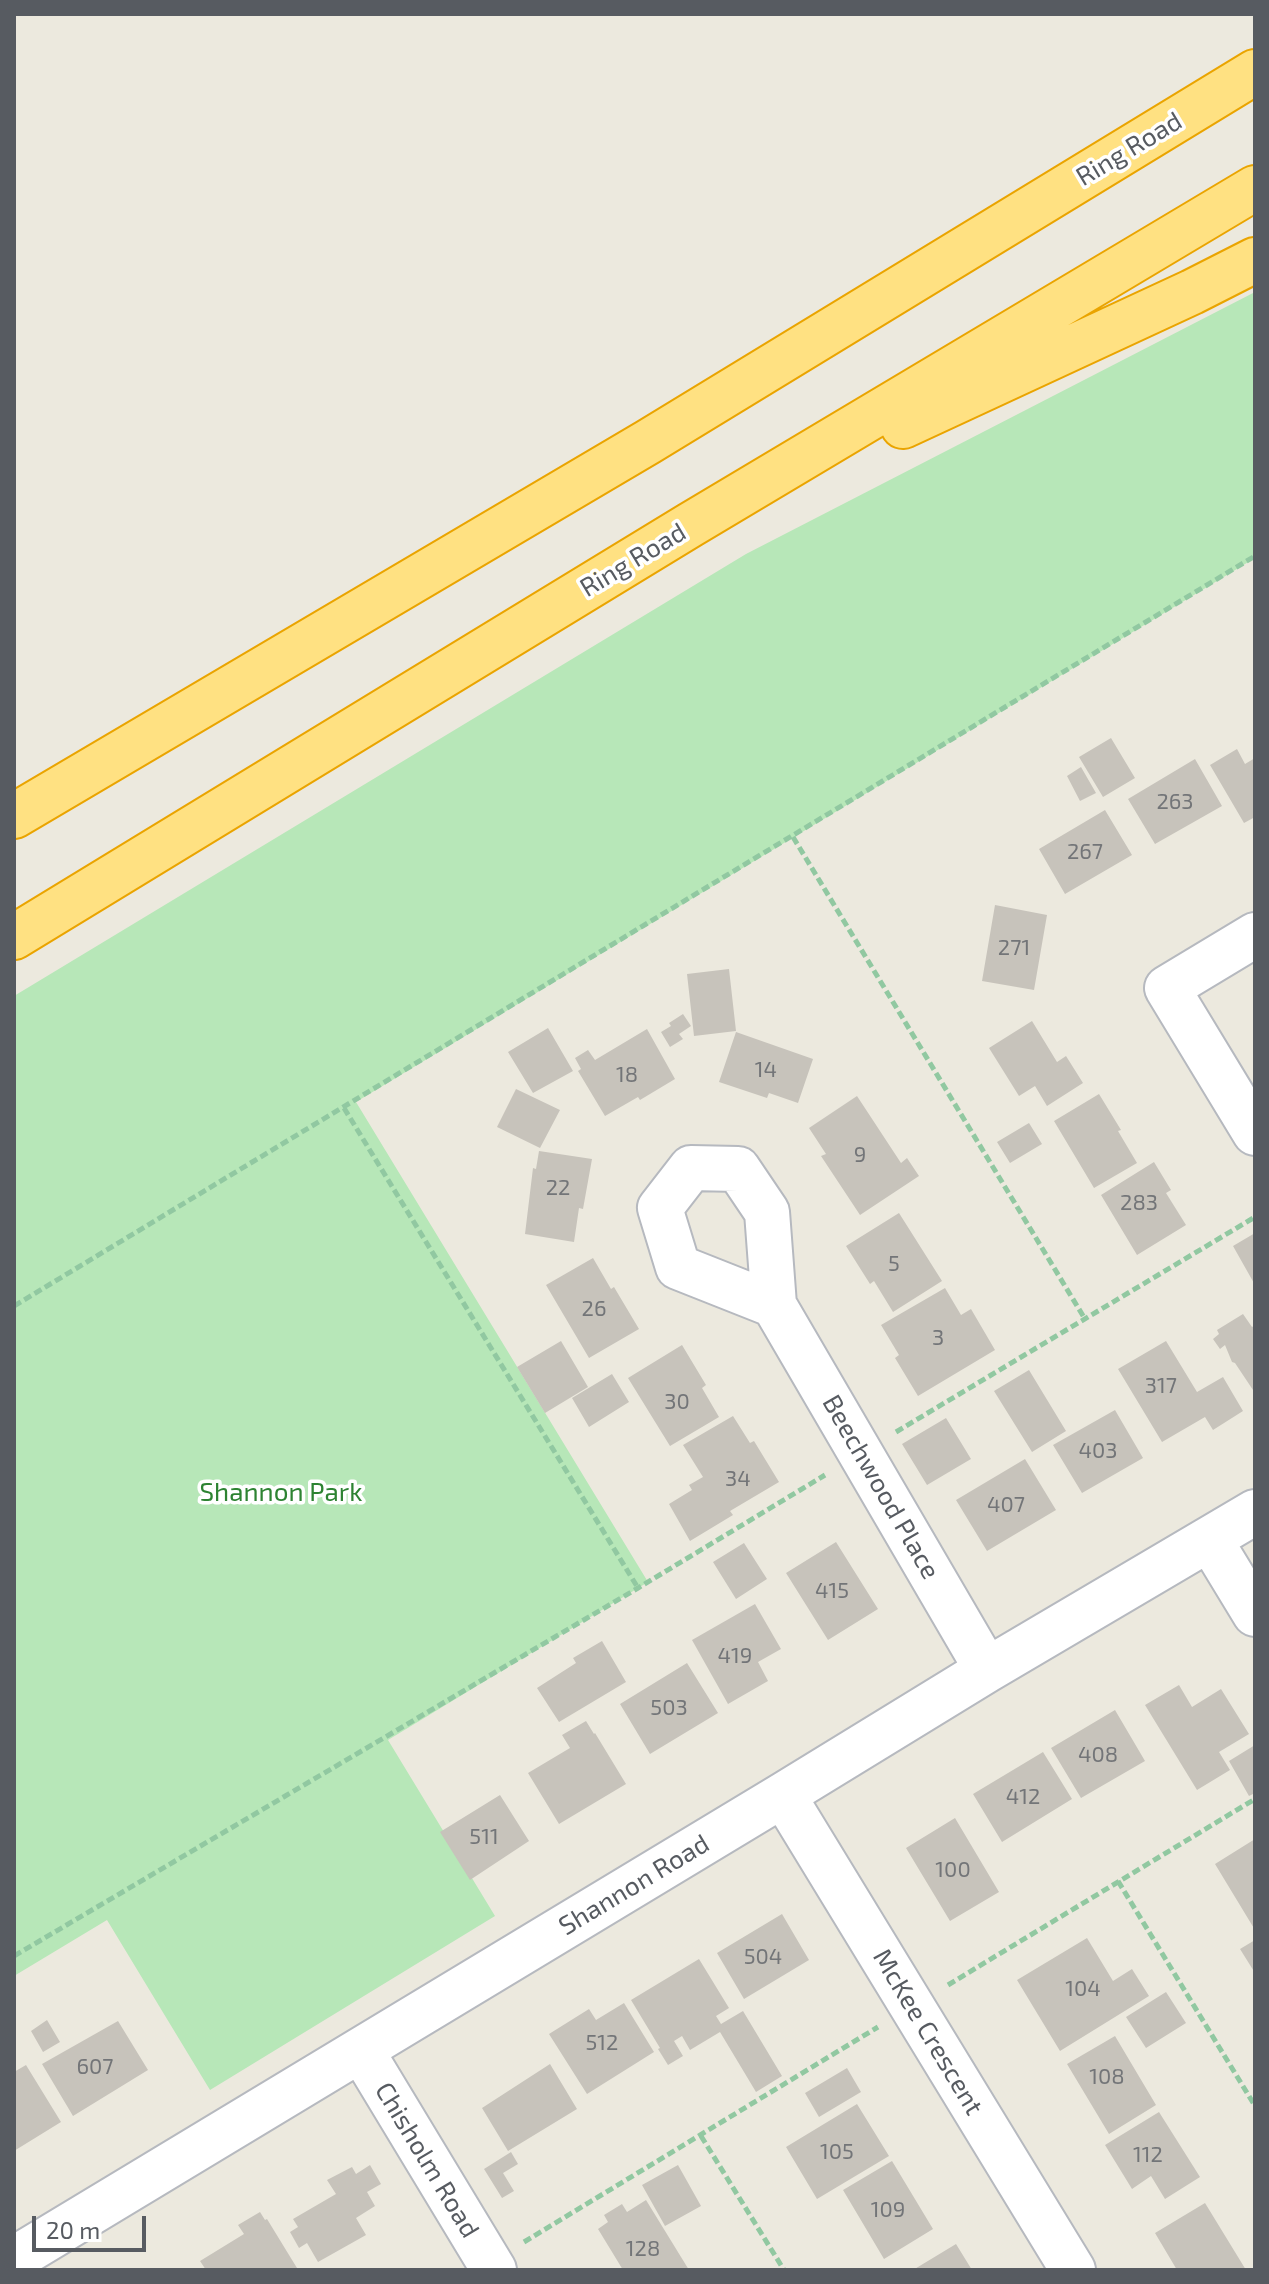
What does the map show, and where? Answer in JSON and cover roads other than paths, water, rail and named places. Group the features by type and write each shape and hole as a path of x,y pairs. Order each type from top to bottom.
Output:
{"highway":[{"path":"648,442 1255,40"},
{"name":"Ring Road","path":"14,816 648,442 1255,72"},
{"name":"Ring Road","path":"14,937 690,525 1255,188"},
{"path":"690,525 1255,260"}],"street":[{"path":"1255,935 1167,988 1255,1133"},
{"name":"Beechwood Place","path":"774,1305 987,1670"},
{"name":"Shannon Road","path":"14,2259 987,1670 1255,1512"},
{"path":"1210,1540 1255,1614"},
{"name":"McKee Crescent","path":"783,1795 1073,2270"},
{"name":"Chisholm Road","path":"361,2050 492,2266"}],"park label":[{"name":"Shannon Park","path":"281,1492"}]}
